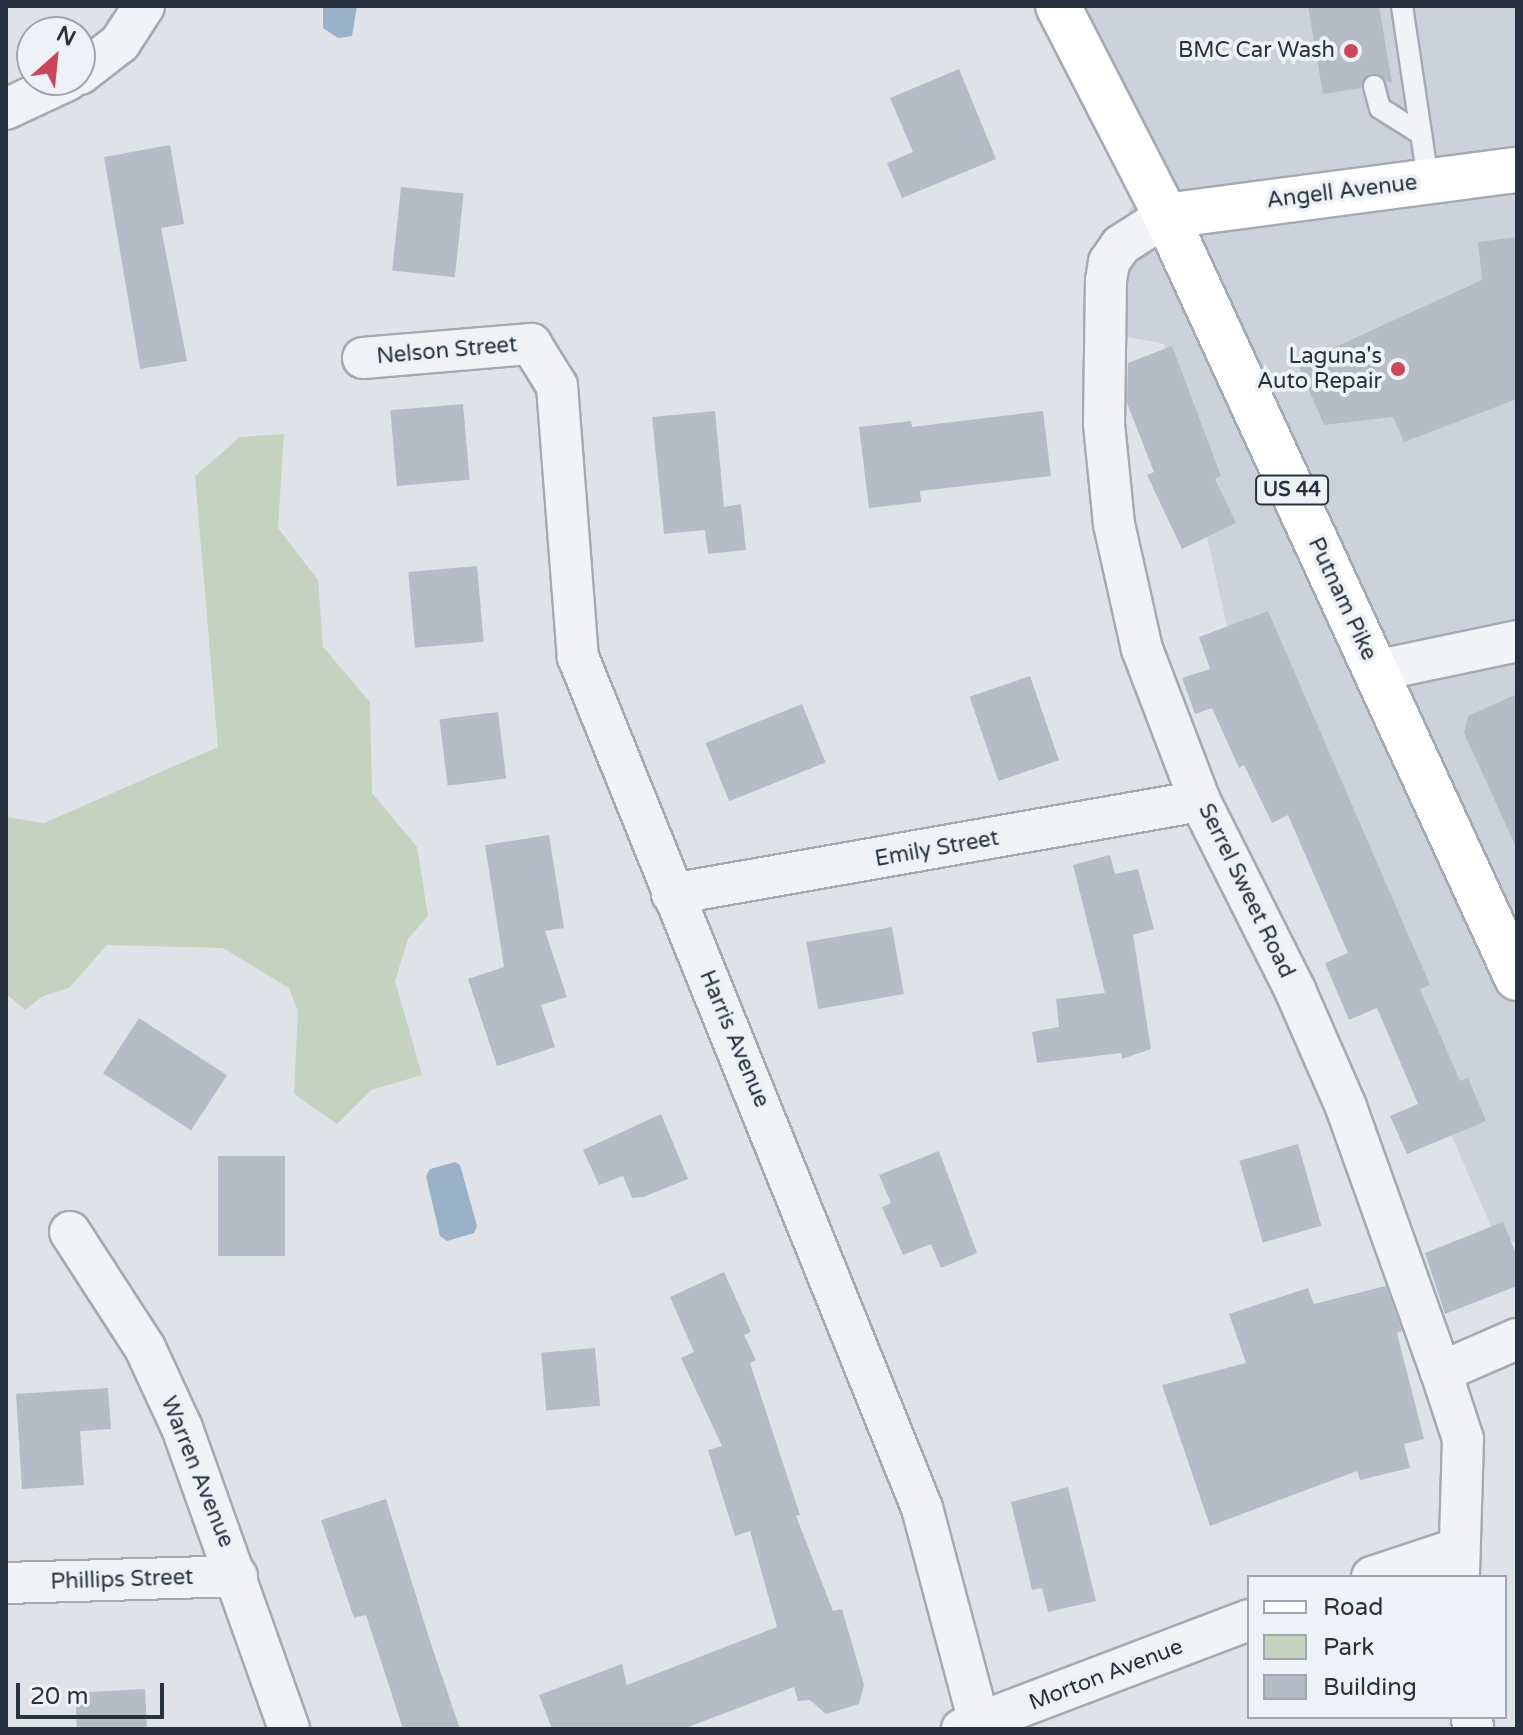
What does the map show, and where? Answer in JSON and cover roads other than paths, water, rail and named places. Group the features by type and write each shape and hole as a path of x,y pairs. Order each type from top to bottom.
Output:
{"main road":[{"name":"Putnam Pike","path":"1058,6 1166,216 1517,978"},
{"name":"Angell Avenue","path":"1166,216 1517,170"}],"street":[{"path":"96,62 120,43 144,6"},
{"path":"6,109 34,96"},
{"name":"Serrel Sweet Road","path":"1166,216 1121,245 1109,262 1104,424 1114,524 1142,649 1200,801 1295,990 1346,1107 1441,1372 1463,1439 1457,1563"},
{"name":"Nelson Street","path":"363,358 531,344"},
{"name":"Harris Avenue","path":"531,344 557,386 578,657 672,894 737,1041 922,1508 974,1727"},
{"path":"1375,671 1517,641"},
{"name":"Emily Street","path":"672,894 1200,801"},
{"name":"Warren Avenue","path":"70,1232 145,1348 182,1428 289,1729"},
{"path":"1441,1372 1517,1339"},
{"path":"1384,1575 1457,1563"},
{"name":"Phillips Street","path":"6,1583 237,1576"},
{"name":"Morton Avenue","path":"974,1727 1247,1621"}],"lane":[{"path":"1402,6 1428,181"},
{"path":"1374,86 1380,108 1421,134"}],"water":[{"path":"323,6 357,6 352,36 338,38 323,28"},
{"path":"455,1162 460,1165 477,1226 474,1233 447,1241 440,1236 426,1176 430,1169"}],"place":[{"name":"BMC Car Wash","path":"1351,51"},
{"name":"Laguna's Auto Repair","path":"1398,369"}]}
